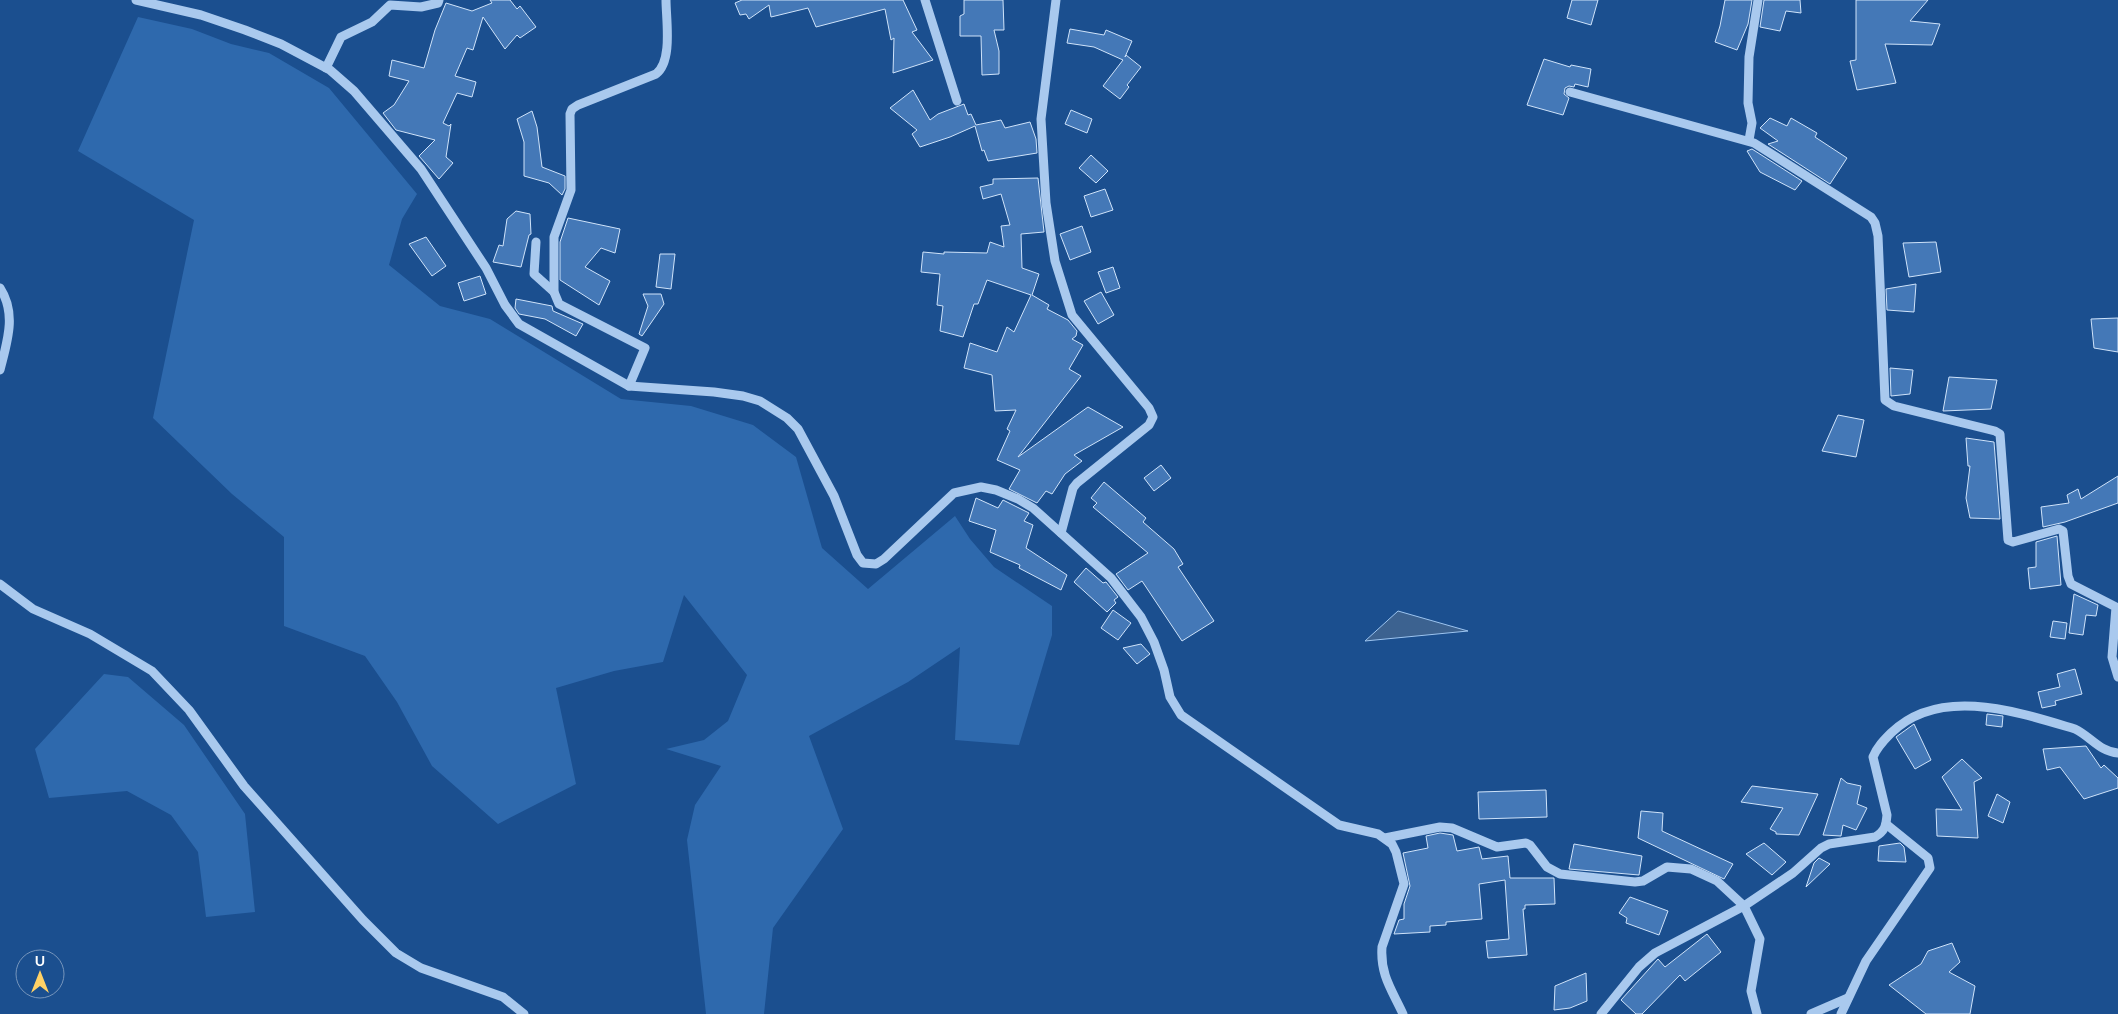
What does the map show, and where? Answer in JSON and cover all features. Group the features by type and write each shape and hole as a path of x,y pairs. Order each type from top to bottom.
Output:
{"street":[{"path":"136,0 201,15 281,44 326,68 354,90 421,169 486,268 505,305 519,324 629,386 738,395 760,401 788,418 798,429 834,496 856,555 863,563 876,564 884,559 954,493 982,488 996,490 1018,499 1033,508 1111,578 1141,616 1154,642 1164,670 1170,697 1181,715 1339,825 1378,834 1385,838 1396,852 1404,884 1382,947 1381,958 1389,989 1404,1014"},
{"path":"326,68 341,37 372,22 390,5 421,6 438,3 439,0"},
{"path":"629,386 645,351 644,346 559,304 554,292 554,237 571,190 570,114 572,109 656,74 661,70 666,56 666,0"},
{"path":"925,0 957,101"},
{"path":"1056,0 1041,119 1046,203 1054,261 1072,315 1148,408 1153,417 1149,425 1073,488 1061,533"},
{"path":"1749,140 1752,123 1748,103 1749,57 1758,0"},
{"path":"1570,92 1749,140 1866,212 1875,223 1878,236 1886,400 1894,406 1995,430 2000,434 2008,540 2012,542 2059,529 2063,531 2068,576 2071,584 2116,607 2112,657 2118,677"},
{"path":"536,242 534,274 554,292"},
{"path":"0,288 7,299 10,327 0,370"},
{"path":"0,584 33,609 90,634 152,671 189,710 244,786 363,920 396,953 420,968 503,997 524,1014"},
{"path":"1601,1014 1639,967 1655,953 1744,906 1793,873 1821,848 1829,844 1875,837 1880,834 1886,824 1886,815 1874,766 1875,751 1901,723 1926,711 1956,706 1976,706 2011,711 2075,729 2083,732 2102,748 2118,753"},
{"path":"1841,1014 1871,952 1930,868 1928,858 1886,824"},
{"path":"1385,838 1432,828 1452,828 1497,846 1526,843 1530,845 1548,867 1560,874 1634,882 1643,881 1667,867 1692,869 1717,881 1744,906 1760,939 1751,991 1757,1014"},
{"path":"1810,1014 1848,998"}],"shaded area":[{"path":"138,17 192,29 231,44 269,53 329,88 417,194 402,219 389,265 440,306 490,319 621,399 691,406 753,425 796,457 822,548 868,589 955,516 970,539 994,567 1052,606 1052,635 1019,745 955,740 960,647 908,682 809,736 843,829 773,928 764,1014 706,1014 687,840 695,805 721,766 666,749 704,740 728,721 747,675 684,595 663,662 614,671 556,688 576,784 498,824 432,766 397,702 365,656 284,626 284,537 232,494 153,418 194,220 78,151"},
{"path":"1398,611 1468,631 1365,641"},
{"path":"104,674 128,677 184,725 245,814 255,912 206,917 198,852 171,815 127,791 49,798 35,749"}],"building":[{"path":"490,0 510,0 517,9 520,6 536,27 520,38 517,35 505,49 483,17 473,50 467,48 455,76 476,82 472,97 457,93 443,123 449,126 451,124 446,157 453,163 439,179 419,156 435,140 396,130 383,113 394,105 409,81 389,76 392,60 424,68 435,30 446,3 472,11 492,3"},
{"path":"742,0 903,0 917,30 912,32 933,60 893,73 894,38 891,40 885,9 816,27 808,8 771,17 769,5 749,19 746,14 740,15 735,3"},
{"path":"964,0 1003,0 1004,30 994,30 999,51 999,74 982,75 981,36 960,36 960,16 964,14"},
{"path":"1572,0 1598,0 1591,25 1567,18"},
{"path":"1725,0 1752,0 1748,24 1737,50 1715,42"},
{"path":"1764,0 1800,0 1801,13 1786,11 1780,31 1760,27"},
{"path":"1856,0 1928,0 1910,21 1940,24 1932,45 1885,44 1896,83 1857,90 1850,61 1856,60"},
{"path":"1070,29 1104,35 1106,30 1132,41 1125,57 1126,55 1141,67 1127,85 1129,87 1120,99 1103,86 1123,60 1094,47 1067,43"},
{"path":"1544,59 1570,67 1571,65 1591,69 1588,87 1575,84 1574,87 1569,86 1565,88 1564,94 1569,98 1563,115 1527,105"},
{"path":"913,90 930,120 938,114 964,104 968,115 971,114 976,125 1001,120 1005,128 1030,122 1036,139 1037,153 988,161 984,150 982,151 975,126 920,147 912,134 917,130 890,108"},
{"path":"1071,110 1092,119 1087,133 1065,124"},
{"path":"532,111 537,127 542,167 565,176 565,189 562,195 549,183 524,176 524,142 517,119"},
{"path":"1770,118 1787,126 1791,118 1817,133 1815,137 1847,158 1830,184 1768,144 1778,141 1760,128"},
{"path":"1752,149 1802,181 1795,190 1760,172 1747,151"},
{"path":"1091,155 1108,171 1096,183 1079,168"},
{"path":"1038,178 1044,232 1021,234 1022,268 1039,274 1032,295 1049,305 1047,309 1068,320 1077,331 1076,336 1072,339 1083,345 1069,369 1081,376 1018,457 1088,407 1123,427 1074,455 1082,461 1065,474 1052,494 1046,491 1037,503 1009,489 1020,470 997,460 1010,431 1007,429 1016,410 995,411 992,375 964,368 970,343 997,352 1007,327 1014,332 1031,295 987,280 978,304 974,304 963,337 940,331 943,306 937,305 940,274 921,272 923,252 944,254 944,252 987,253 990,242 1004,247 1001,226 1010,225 1001,194 983,199 980,187 993,184 993,179"},
{"path":"1105,189 1113,210 1091,217 1084,196"},
{"path":"516,211 530,214 531,234 529,235 521,267 493,262 499,245 503,246 507,219"},
{"path":"568,218 620,229 615,253 601,248 585,267 610,281 599,305 560,280 560,242"},
{"path":"1082,226 1091,252 1070,260 1060,234"},
{"path":"426,237 446,266 432,276 409,244"},
{"path":"1936,242 1941,272 1909,277 1903,243"},
{"path":"660,254 675,254 671,289 656,287"},
{"path":"1113,267 1120,288 1106,293 1098,272"},
{"path":"480,276 486,294 464,301 458,283"},
{"path":"1916,284 1914,312 1887,310 1886,289"},
{"path":"1101,292 1114,315 1098,324 1084,301"},
{"path":"643,294 661,294 664,304 642,336 639,334 648,306"},
{"path":"516,299 552,306 553,311 583,324 576,336 545,319 519,314 515,308"},
{"path":"2118,318 2118,352 2094,348 2091,319"},
{"path":"1890,368 1913,370 1910,394 1891,396"},
{"path":"1949,377 1997,380 1991,409 1943,411"},
{"path":"1838,415 1864,420 1856,457 1822,451"},
{"path":"1966,438 1994,442 2000,519 1970,518 1966,498 1970,466 1968,466"},
{"path":"1161,465 1171,478 1154,491 1144,478"},
{"path":"2118,476 2118,503 2065,522 2043,527 2041,507 2069,503 2067,495 2078,489 2081,499"},
{"path":"1104,482 1146,518 1143,522 1174,549 1183,564 1178,567 1214,621 1182,641 1142,581 1128,590 1116,574 1148,553 1093,507 1097,503 1091,498"},
{"path":"976,498 998,508 1003,500 1029,513 1024,521 1033,525 1026,548 1067,575 1061,590 1019,568 1020,565 990,552 996,530 969,521"},
{"path":"2057,536 2061,585 2030,589 2028,568 2036,567 2036,542"},
{"path":"1086,568 1103,583 1106,582 1118,597 1114,600 1116,603 1107,612 1074,582"},
{"path":"2074,594 2098,605 2096,616 2086,615 2083,635 2069,633"},
{"path":"1113,610 1131,623 1118,640 1101,628"},
{"path":"2053,621 2067,623 2065,639 2050,637"},
{"path":"1141,644 1150,654 1137,664 1123,648"},
{"path":"2075,669 2082,694 2055,701 2056,705 2042,708 2038,692 2060,687 2057,674"},
{"path":"1987,714 2003,716 2002,727 1986,725"},
{"path":"1914,724 1931,760 1915,769 1896,737"},
{"path":"2086,746 2101,768 2104,765 2118,778 2118,788 2084,799 2060,767 2047,770 2043,749"},
{"path":"1962,759 1982,778 1974,782 1978,838 1937,836 1936,809 1962,810 1942,777"},
{"path":"1841,778 1847,783 1861,786 1857,804 1867,808 1856,830 1843,825 1841,836 1823,835"},
{"path":"1752,786 1818,794 1799,835 1776,834 1776,832 1770,829 1783,808 1741,802"},
{"path":"1546,790 1547,817 1479,819 1478,792"},
{"path":"1997,794 2010,802 2003,823 1988,816"},
{"path":"1641,811 1663,813 1662,831 1733,864 1724,879 1638,838"},
{"path":"1440,833 1453,835 1457,851 1479,847 1482,859 1508,856 1510,878 1554,878 1555,904 1525,905 1525,909 1523,909 1527,955 1488,958 1486,941 1509,939 1505,880 1479,884 1482,919 1446,922 1446,925 1430,926 1430,932 1394,934 1399,920 1404,919 1404,904 1410,886 1403,853 1428,848 1426,836"},
{"path":"1764,843 1786,862 1772,875 1746,854"},
{"path":"1900,843 1904,847 1906,862 1878,861 1879,846"},
{"path":"1574,844 1642,856 1639,875 1569,869"},
{"path":"1819,858 1830,864 1806,887 1814,863"},
{"path":"1630,897 1668,911 1659,935 1626,923 1627,918 1619,913"},
{"path":"1707,934 1721,952 1685,981 1680,975 1642,1014 1636,1014 1621,1000 1658,959 1665,967"},
{"path":"1952,943 1960,962 1949,972 1975,986 1970,1014 1926,1014 1889,985 1921,964 1928,951"},
{"path":"1586,973 1587,1001 1570,1008 1554,1010 1555,986"}]}
